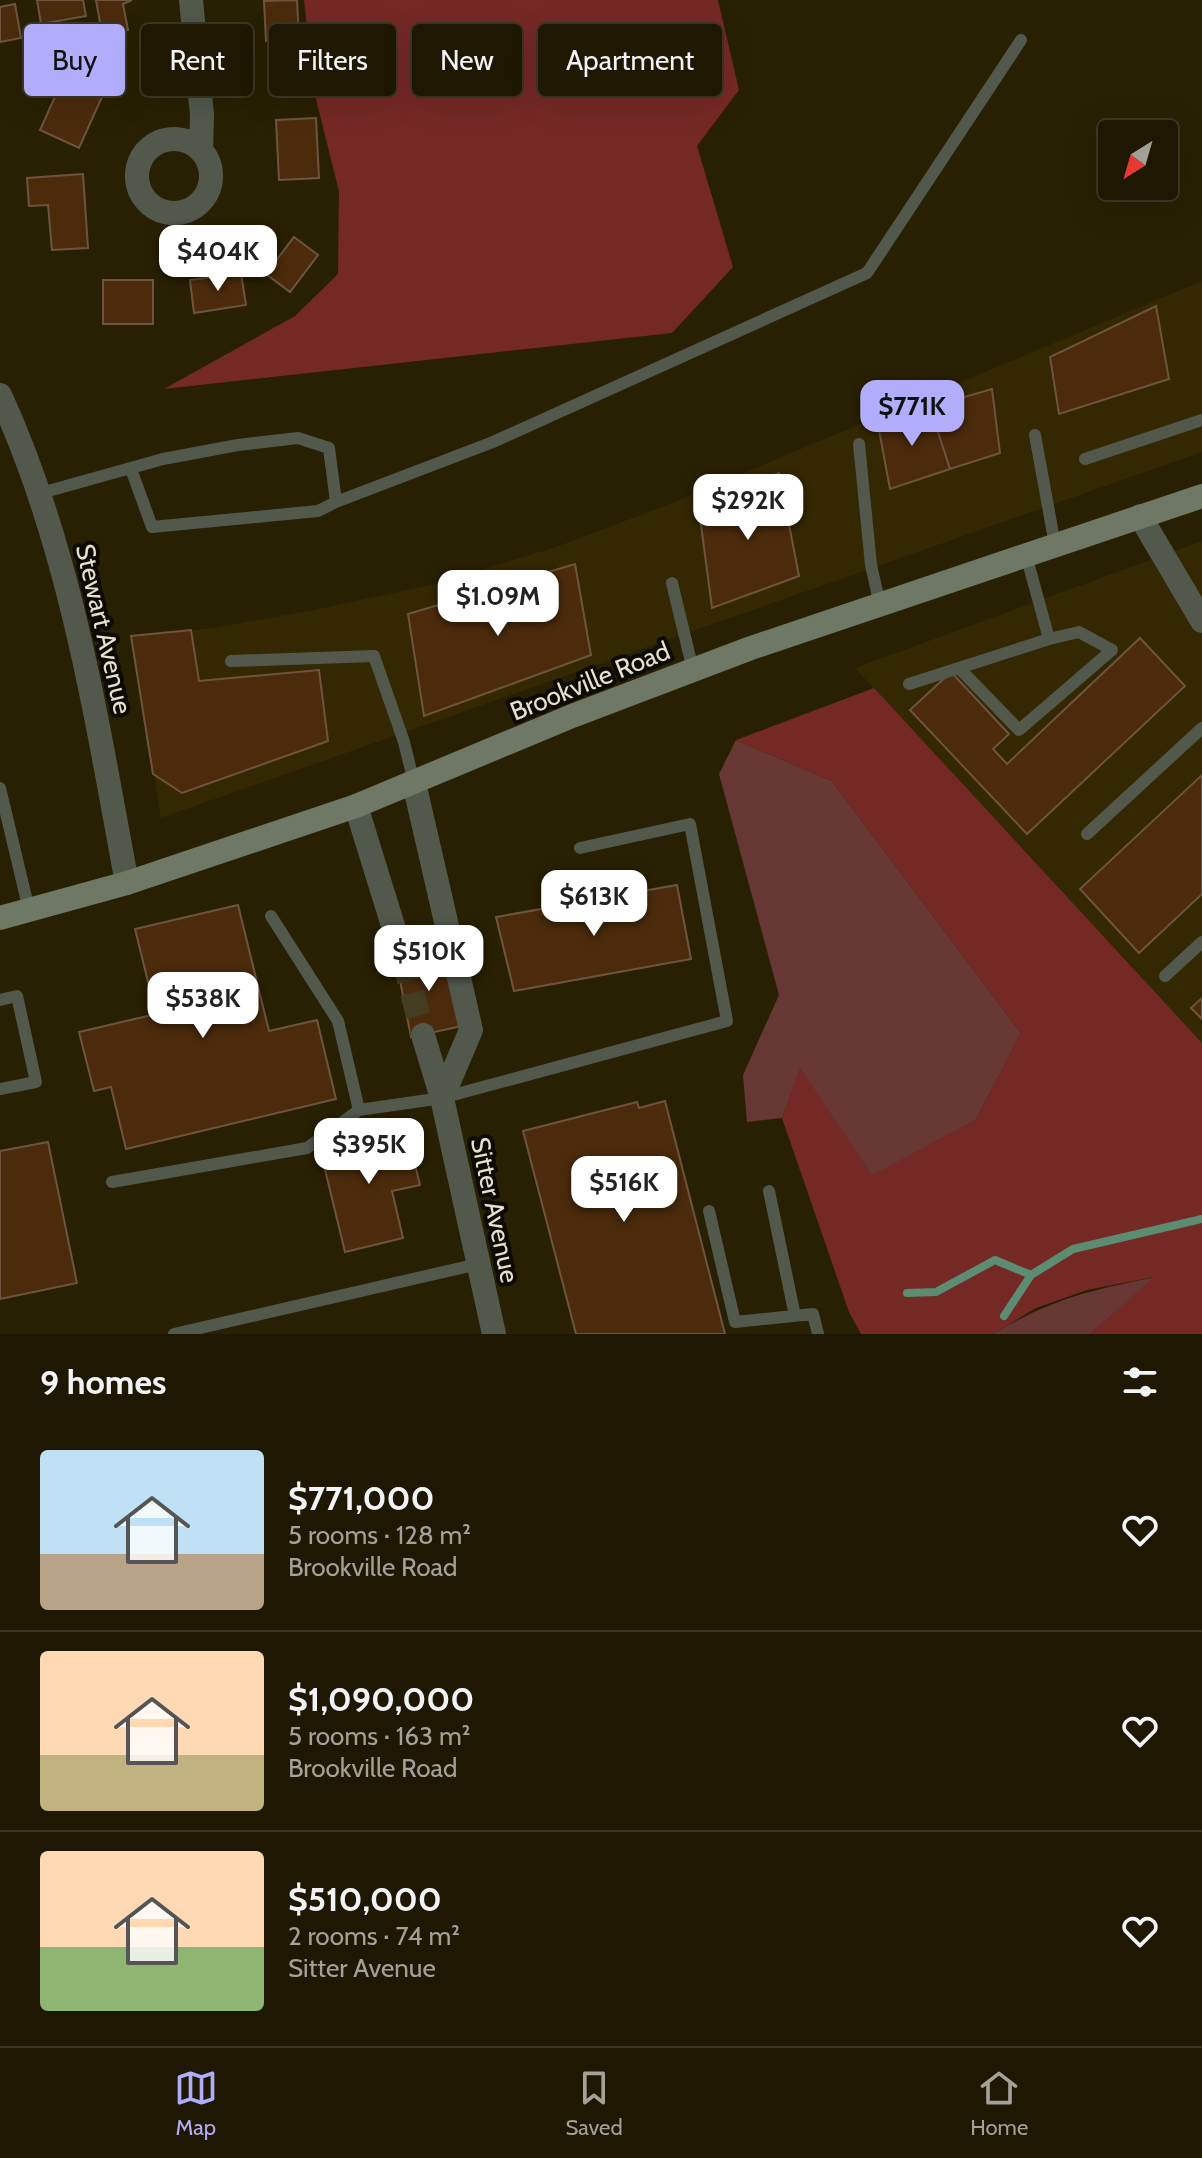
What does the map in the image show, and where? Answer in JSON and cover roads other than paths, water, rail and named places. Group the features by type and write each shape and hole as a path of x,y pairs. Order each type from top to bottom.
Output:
{"street":[{"path":"191,0 202,115 201,151"},
{"name":"Stewart Avenue","path":"0,395 6,424 41,493 75,609 127,883"},
{"name":"Brookville Road","path":"0,918 127,883 356,806 572,716 693,670 1202,496"},
{"path":"1140,516 1202,621"},
{"path":"414,783 471,1030 442,1098"},
{"path":"356,806 403,958"},
{"name":"Sitter Avenue","path":"423,1035 442,1098 494,1334"}],"lane":[{"path":"131,469 152,527 318,511 493,442 867,273 1021,40"},
{"path":"1085,459 1202,420"},
{"path":"1035,435 1055,545"},
{"path":"41,493 163,459 298,438 329,448 336,502"},
{"path":"859,444 871,565 880,605"},
{"path":"1026,555 1049,639"},
{"path":"672,583 693,670"},
{"path":"909,684 1049,639 1079,632 1112,650 1019,730 959,668"},
{"path":"231,661 374,656 404,742 414,783"},
{"path":"1087,834 1202,728"},
{"path":"1,796 29,910"},
{"path":"112,1182 307,1148 359,1110 442,1098 727,1021 690,824 580,848"},
{"path":"0,851 14,848"},
{"path":"271,916 338,1021 359,1110"},
{"path":"1165,976 1202,942"},
{"path":"0,1000 17,996 36,1082 0,1089"},
{"path":"769,1191 795,1316"},
{"path":"709,1211 735,1322 813,1314 818,1334"},
{"path":"174,1334 478,1264"}],"waterway":[{"path":"1004,1316 1031,1275 1073,1249 1202,1219"},
{"path":"907,1293 936,1292 995,1260 1031,1275"}],"tunnel":[{"path":"403,958 423,1035"}]}
